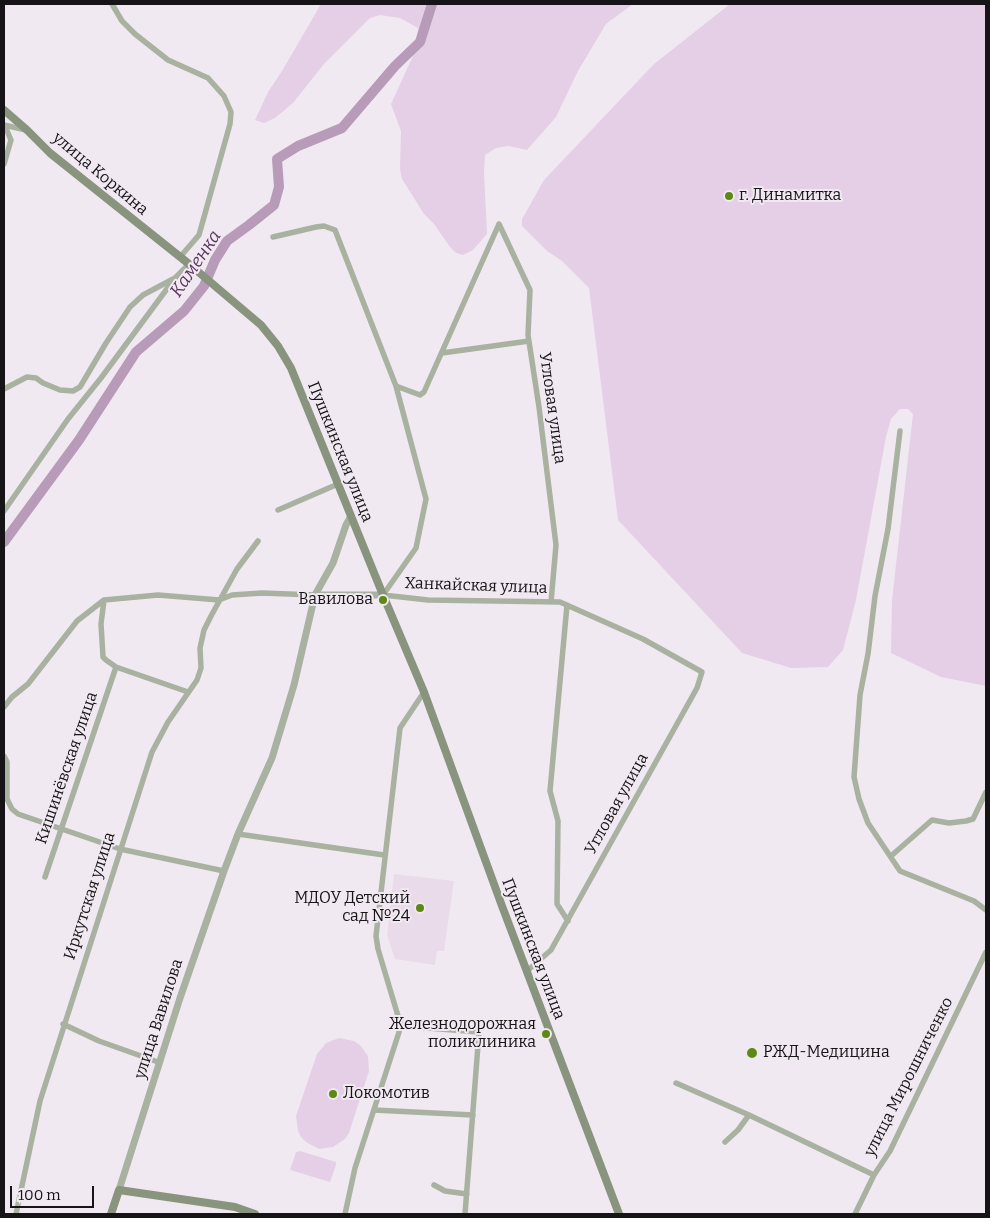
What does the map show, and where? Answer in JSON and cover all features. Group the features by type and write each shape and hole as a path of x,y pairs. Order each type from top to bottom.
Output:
{"main road":[{"name":"улица Коркина","path":"4,110 50,153 180,257"},
{"name":"Пушкинская улица","path":"180,257 261,325 278,346 291,368 424,692 502,906 619,1214"},
{"name":"улица Вавилова","path":"111,1214 119,1190"},
{"path":"119,1190 235,1207 255,1214"}],"street":[{"path":"112,4 128,27 168,60 208,78 224,96 231,112 230,124 199,235 180,257"},
{"path":"4,125 27,130"},
{"path":"4,125 9,132 11,140 4,164"},
{"name":"Угловая улица","path":"442,353 499,224 530,290 528,335 556,545 551,602"},
{"path":"4,708 12,697 28,684 77,621 104,600 158,595 219,600 232,595 262,593 315,596 383,595 416,548 426,499 396,386 334,230 324,226 273,237"},
{"path":"4,511 68,419 101,378 175,278 189,264"},
{"path":"4,389 26,377 36,378 60,390 73,391 80,387 130,307 143,296 175,278"},
{"path":"396,386 423,394 442,353 529,341"},
{"path":"900,431 888,529 875,596 868,654 860,694 854,777 868,823 900,871 974,900 986,910"},
{"path":"278,510 338,484"},
{"name":"улица Вавилова","path":"119,1190 158,1062 224,871 238,834 272,758 294,685 315,596 333,564 346,525 351,516"},
{"name":"Иркутская улица","path":"16,1214 40,1101 63,1024 152,752 168,722 197,680 201,668 200,648 204,630 219,600 236,569 258,541"},
{"name":"Ханкайская улица","path":"383,595 428,600 560,602 643,639 702,672"},
{"path":"104,600 101,624 103,657 116,667 188,692"},
{"name":"Угловая улица","path":"567,605 550,791 558,821 557,904 568,921"},
{"name":"Кишинёвская улица","path":"45,878 116,667"},
{"name":"Угловая улица","path":"527,971 551,950 568,921 698,688 702,672"},
{"path":"345,1214 355,1168 401,1026 378,949 376,936 400,728 424,692"},
{"path":"4,756 7,762 6,806 18,814 120,849 224,871"},
{"path":"891,856 932,820 949,823 973,819 986,792"},
{"path":"238,834 384,855"},
{"name":"улица Мирошниченко","path":"855,1214 874,1175 890,1151 986,952"},
{"path":"63,1024 100,1041 158,1062"},
{"path":"401,1026 479,1032 465,1214"},
{"path":"676,1083 749,1115 874,1175"},
{"path":"374,1110 473,1115"},
{"path":"725,1142 738,1130 749,1115"},
{"path":"434,1185 445,1191 467,1194"}],"shaded area":[{"path":"321,4 633,4 606,24 578,71 556,117 527,150 508,146 496,148 485,155 487,234 473,250 463,255 456,253 450,247 434,224 424,214 402,179 400,169 401,131 391,104 417,47 418,28 400,18 380,15 370,18 324,64 293,103 275,118 264,123 255,120 268,92"},
{"path":"730,4 986,4 986,686 941,677 891,653 892,600 913,414 908,409 900,409 891,419 856,600 843,650 828,667 791,668 742,653 618,520 589,288 522,226 522,219 544,180 654,64"},
{"name":"МДОУ Детский сад №24","path":"394,874 454,881 444,951 437,951 435,965 395,959 387,935"},
{"name":"Локомотив","path":"339,1038 354,1041 360,1045 368,1056 369,1071 349,1133 345,1139 333,1147 319,1149 301,1137 298,1131 296,1116 317,1054 326,1043"},
{"path":"300,1151 336,1162 330,1182 290,1170 296,1152"}],"waterway":[{"name":"Каменка","path":"4,542 79,440 136,352 184,311 204,286 215,260 227,241 274,205 279,187 277,159 298,146 342,128 395,66 420,42 432,4"}],"place":[{"name":"г. Динамитка","path":"729,196"},
{"name":"Вавилова","path":"383,600"},
{"name":"МДОУ Детский сад №24","path":"420,908"},
{"name":"Железнодорожная поликлиника","path":"546,1034"},
{"name":"РЖД-Медицина","path":"752,1053"},
{"name":"Локомотив","path":"333,1094"}]}
